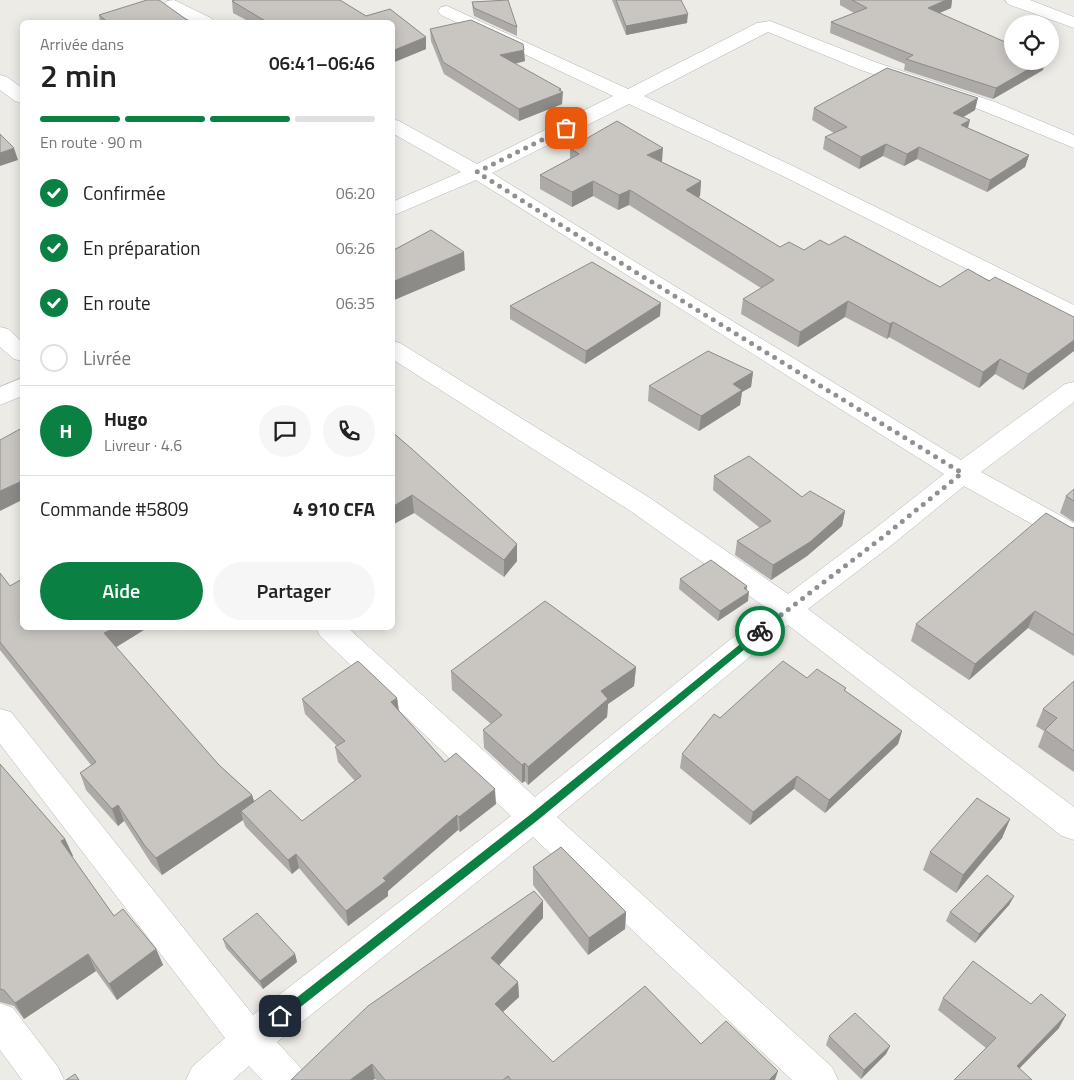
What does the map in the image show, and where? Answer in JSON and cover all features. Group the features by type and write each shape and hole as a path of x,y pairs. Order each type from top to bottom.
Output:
{"street":[{"path":"1014,0 1074,22"},
{"path":"173,5 201,20"},
{"path":"447,11 626,97 788,171 1074,314"},
{"path":"395,209 477,172 715,50 763,27 770,26 868,66 988,106 1074,142"},
{"path":"0,81 20,95"},
{"path":"395,127 477,172 962,473 1074,535"},
{"path":"0,334 20,352"},
{"path":"395,350 641,505 788,608 1074,826"},
{"path":"0,397 20,387"},
{"path":"205,1080 250,1040 534,817 788,608 883,537 962,473 1074,390"},
{"path":"332,630 819,1080"},
{"path":"0,721 250,1040 287,1080"},
{"path":"0,1020 45,1080"}],"building":[{"path":"147,0 159,0 187,20 105,20 99,15"},
{"path":"340,0 366,16 390,9 426,37 395,50 395,20 264,20 232,1"},
{"path":"508,0 517,27 474,8 472,2"},
{"path":"616,0 681,0 688,14 626,26"},
{"path":"852,0 946,0 928,8 1004,41 1004,70 1027,70 996,88 906,59 913,55 831,22 867,8"},
{"path":"471,20 523,44 524,50 500,55 561,89 559,90 563,92 519,109 443,62 430,29"},
{"path":"887,68 978,98 953,113 970,120 961,125 1029,155 990,180 919,147 907,154 886,144 861,157 825,137 847,127 814,108"},
{"path":"617,121 663,148 647,155 701,181 686,190 780,247 789,242 804,250 820,240 829,245 845,236 940,287 968,269 989,281 995,277 1074,317 1074,340 1028,374 1000,359 983,372 893,322 890,324 848,301 800,332 743,299 774,280 630,190 619,195 593,181 572,192 540,175 579,154 570,148"},
{"path":"0,134 14,148 0,153"},
{"path":"431,230 464,252 395,281 395,249"},
{"path":"592,262 661,303 586,351 510,306"},
{"path":"708,351 753,372 733,384 742,390 701,416 649,386"},
{"path":"20,429 20,482 0,491 0,440"},
{"path":"395,435 517,544 504,560 412,495 395,505"},
{"path":"749,456 802,497 810,491 845,511 810,542 773,565 737,541 771,521 714,476"},
{"path":"1074,489 1074,501 1066,496"},
{"path":"1046,513 1074,528 1074,635 1035,611 975,664 916,624"},
{"path":"711,560 747,586 744,588 749,592 720,611 680,579"},
{"path":"0,573 10,586 20,580 20,630 110,630 104,633 219,765 252,795 156,858 145,846 118,805 112,809 80,773 96,762 0,642"},
{"path":"545,601 636,667 601,691 608,699 528,767 525,763 522,765 483,730 502,715 451,671"},
{"path":"358,661 397,698 391,702 445,762 456,753 495,789 459,817 457,815 383,878 386,881 346,911 296,854 288,860 241,811 270,790 302,821 361,776 335,747 345,741 302,699"},
{"path":"783,661 807,678 817,669 846,688 844,690 902,731 829,800 797,776 753,812 682,754 714,714 720,718"},
{"path":"1074,681 1074,751 1045,730 1057,718 1043,709"},
{"path":"0,764 65,839 61,841 114,916 123,909 156,949 109,984 88,954 15,1003 4,990 0,989"},
{"path":"977,798 1010,819 963,875 930,852"},
{"path":"561,847 626,912 589,938 533,867"},
{"path":"987,875 1014,896 979,934 950,912"},
{"path":"534,891 543,901 491,958 518,982 495,1004 553,1062 645,986 701,1044 726,1021 778,1071 769,1080 511,1080 508,1076 503,1080 385,1080 372,1064 350,1080 291,1080 368,1006"},
{"path":"257,913 295,954 260,981 223,939"},
{"path":"973,961 1031,1004 1041,994 1066,1015 1017,1066 1032,1080 954,1080 996,1038 943,998"},
{"path":"855,1013 890,1046 864,1070 829,1036"},
{"path":"75,1074 79,1080 66,1080"}],"way so far":[{"path":"566,128 477,172 962,473 883,537 760,631"}],"route":[{"path":"280,1016 534,817 760,631"}]}
